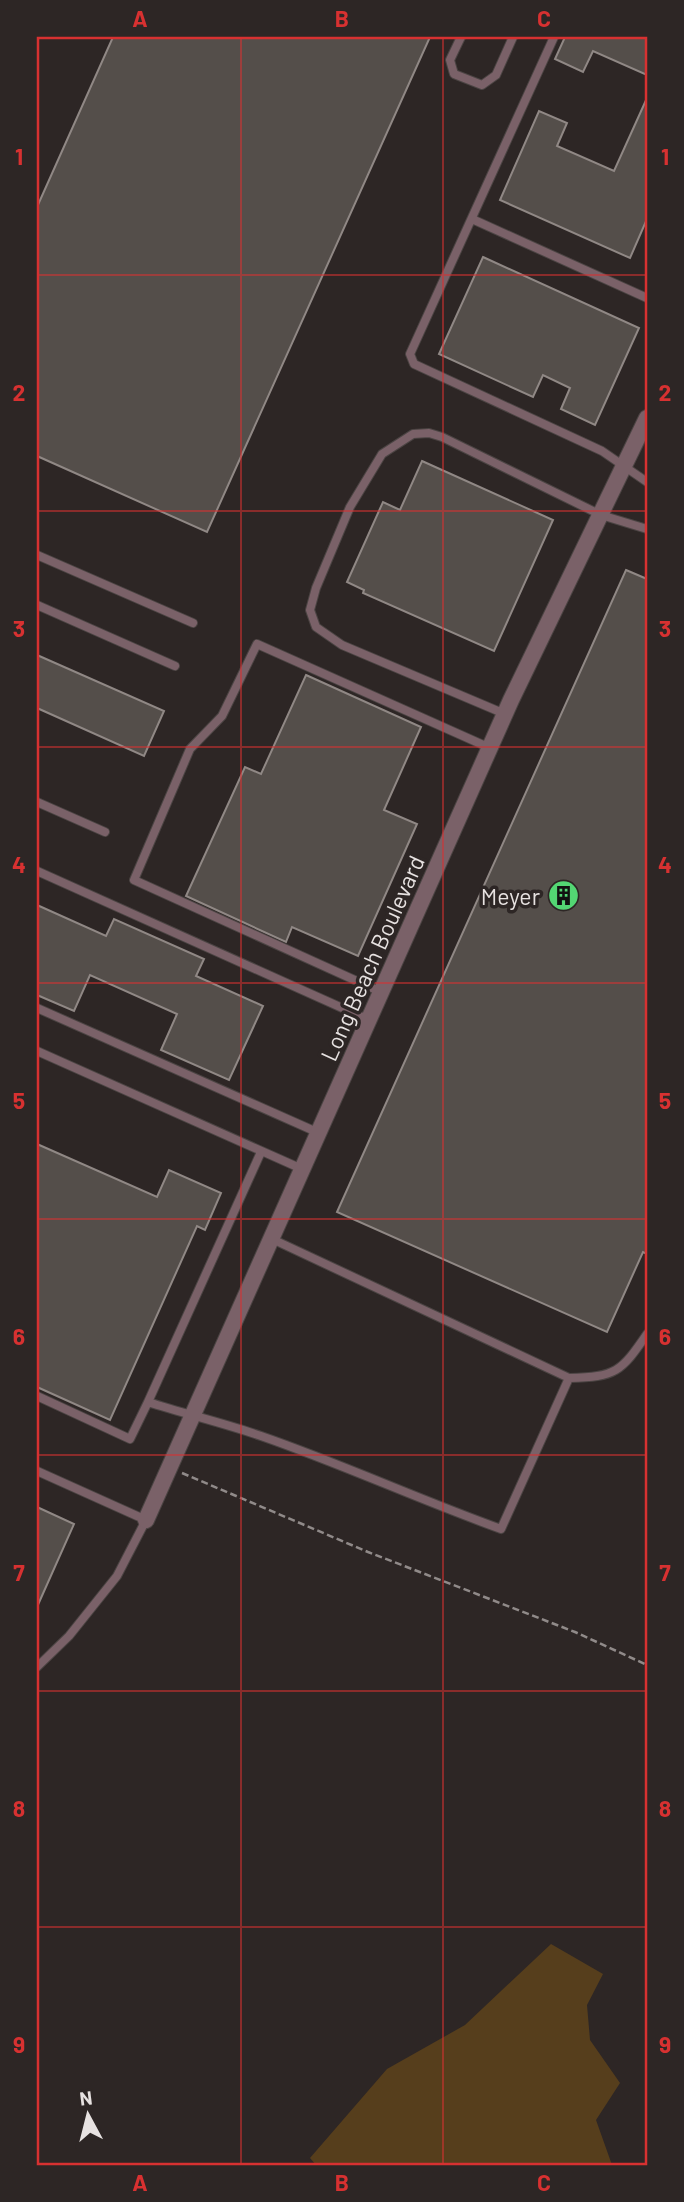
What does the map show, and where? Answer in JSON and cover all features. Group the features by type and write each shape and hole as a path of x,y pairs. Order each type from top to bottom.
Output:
{"street":[{"name":"Long Beach Boulevard","path":"146,1520 505,714 647,418"}],"lane":[{"path":"461,37 450,60 454,74 482,85 496,75 513,37"},
{"path":"554,37 410,354 414,364 602,450 647,482"},
{"path":"472,219 647,295"},
{"path":"505,714 342,645 316,627 310,610 316,588 350,507 382,454 413,434 429,433 601,515 647,529"},
{"path":"37,555 193,623"},
{"path":"37,605 175,666"},
{"path":"381,992 134,880 190,750 222,716 257,643 490,748"},
{"path":"37,802 105,832"},
{"path":"37,871 369,1020"},
{"path":"37,1008 319,1133"},
{"path":"37,1051 302,1170"},
{"path":"37,1396 130,1439 261,1152"},
{"path":"272,1238 569,1378 610,1374 626,1365 647,1334"},
{"path":"148,1402 296,1448 501,1530 569,1378"},
{"path":"37,1471 146,1520 117,1576 69,1636 37,1667"}],"path":[{"path":"170,1467 368,1552 575,1632 647,1665"}],"shaded area":[{"path":"551,1944 603,1974 587,2005 590,2040 620,2083 596,2120 612,2165 316,2165 310,2158 387,2069 465,2025"}],"building":[{"path":"113,37 430,37 207,532 37,456 37,207"},
{"path":"565,37 647,37 647,75 593,51 583,72 555,59"},
{"path":"647,98 647,219 630,258 500,200 539,111 567,123 557,146 614,171"},
{"path":"483,257 639,328 595,425 561,409 570,388 543,375 533,397 439,354"},
{"path":"422,461 553,520 494,651 363,593 364,590 347,582 383,502 400,510"},
{"name":"Meyer","path":"626,570 647,579 647,1254 643,1252 607,1332 337,1212"},
{"path":"37,655 164,711 144,756 37,708"},
{"path":"306,675 421,727 384,810 417,824 358,956 292,927 286,942 186,896 245,767 261,774"},
{"path":"37,905 106,936 114,919 204,959 196,976 263,1006 229,1080 161,1050 177,1014 90,975 74,1011 37,995"},
{"path":"37,1144 157,1197 169,1170 221,1193 205,1230 197,1226 110,1420 37,1387"},
{"path":"37,1507 74,1524 37,1607"}],"place":[{"name":"Meyer","path":"563,896"}]}
